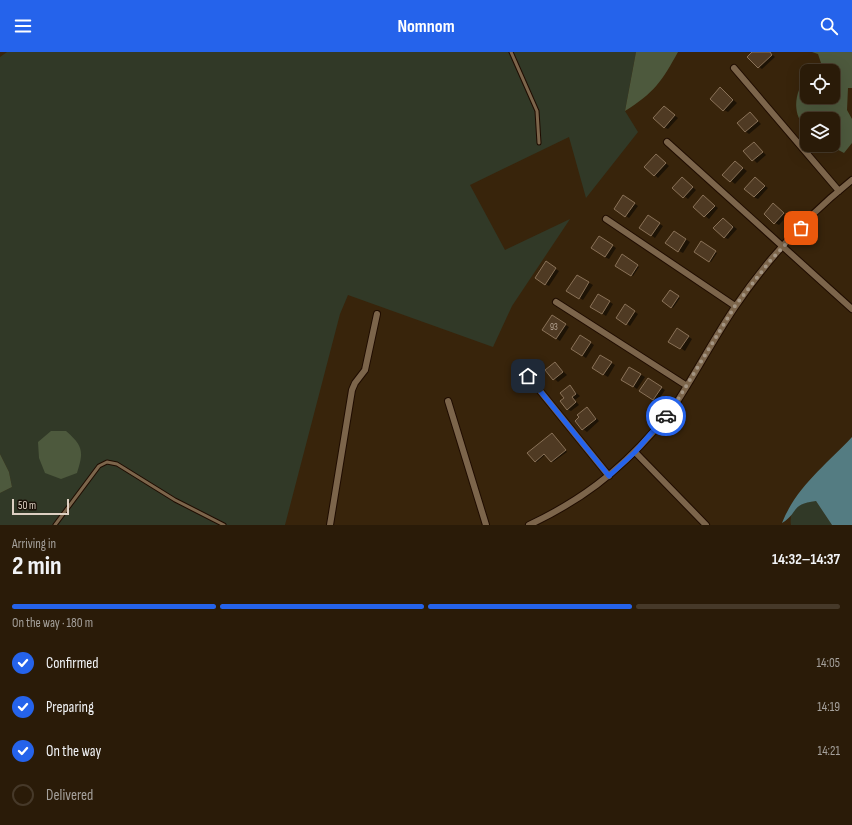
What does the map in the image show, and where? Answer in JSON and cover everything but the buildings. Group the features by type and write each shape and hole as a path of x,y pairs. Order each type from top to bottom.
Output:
{"street":[{"path":"734,68 839,191"},
{"path":"667,142 852,309"},
{"path":"529,525 562,509 609,476 635,452 674,406 735,306 770,261 783,246 852,180"},
{"path":"606,219 735,306"},
{"path":"556,302 687,386"},
{"path":"330,525 352,390 355,383 366,370 377,314"},
{"path":"528,376 609,476"},
{"path":"448,401 486,525"},
{"path":"635,452 706,525"}],"lane":[{"path":"512,52 537,111 539,143"},
{"path":"55,525 99,466 107,462 117,464 175,500 224,525"}],"green space":[{"path":"7,52 636,52 625,111 638,132 586,198 569,137 470,185 505,250 570,219 512,306 493,347 348,295 340,314 285,525 0,525 0,493 12,487 9,472 0,454 0,57"},
{"path":"636,52 678,52 662,79 656,86 625,111"},
{"path":"812,52 852,52 852,88 848,88 847,110 852,119 852,143 844,153 840,151 840,112 800,112 800,120 798,115 796,100 800,90 800,104 840,104 840,64 821,64 818,54"},
{"path":"51,431 66,431 79,445 81,459 77,473 61,479 45,473 39,458 38,442"},
{"path":"0,454 9,472 12,487 0,493"},
{"path":"816,501 832,525 791,525 792,514 797,507"}],"water":[{"path":"852,437 852,525 832,525 816,501 802,504 782,523 795,498"}],"way so far":[{"path":"666,416 674,406 735,306 770,261 801,228"}],"route":[{"path":"528,376 609,476 635,452 666,416"}]}
